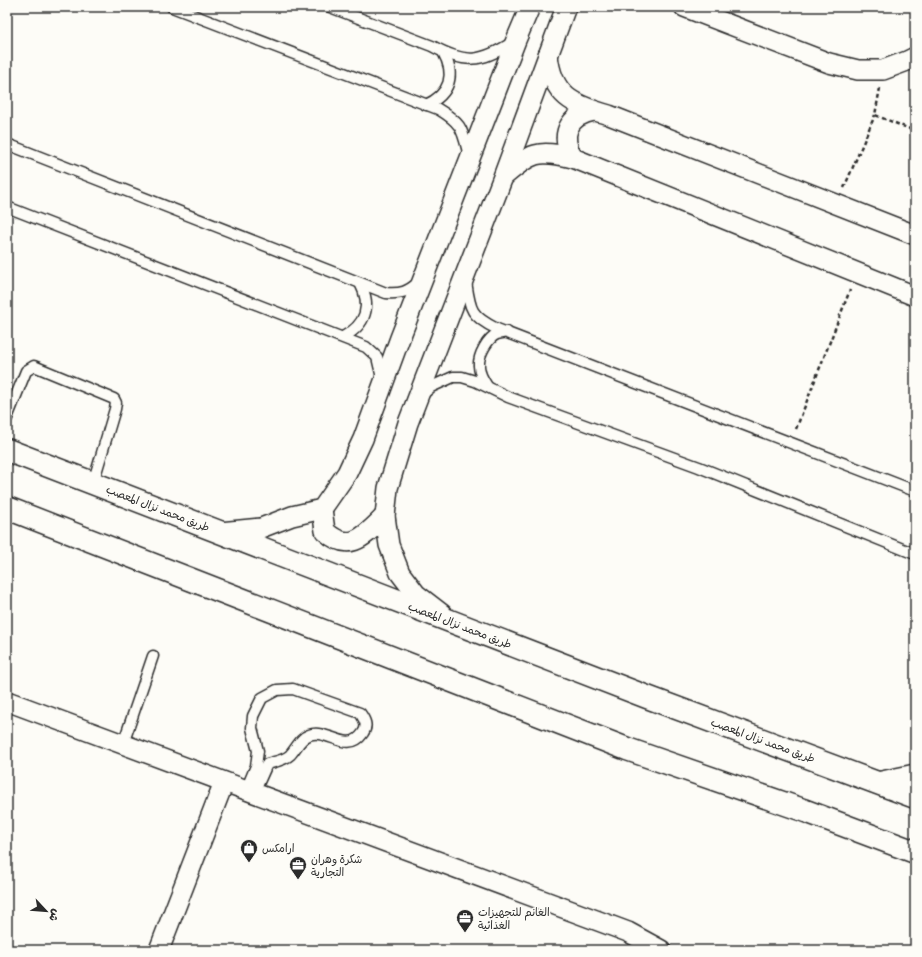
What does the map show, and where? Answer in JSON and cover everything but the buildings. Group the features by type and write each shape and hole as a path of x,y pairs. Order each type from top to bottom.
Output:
{"street":[{"path":"220,532 261,528 292,516 322,509 347,473 363,439 422,279 530,7"},
{"path":"454,623 416,594 400,573 389,545 385,516 388,488 408,423 503,177 566,7"},
{"path":"684,7 828,63 858,70 883,70 907,62 915,57"},
{"path":"548,55 549,64 554,79 560,90 568,99 579,105 616,118 915,235"},
{"path":"573,158 567,148 565,138 568,127 574,118 583,113 594,111"},
{"path":"503,177 523,160 540,153 552,153 573,158 915,296"},
{"name":"طريق محمد نزال المعصب","path":"7,450 647,697 915,796"},
{"path":"7,508 627,749 803,810 915,852"},
{"path":"322,509 325,531 339,541 352,541 364,537 385,516"},
{"path":"7,702 628,932 661,950"},
{"path":"877,782 915,774"},
{"path":"159,950 224,782"},
{"path":"803,810 888,828 915,838"}],"lane":[{"path":"172,7 438,109 453,118 462,130 470,160"},
{"path":"330,7 432,46 454,56 471,59 483,58 497,53 516,40"},
{"path":"426,105 436,100 444,93 449,83 450,72 448,61 443,52"},
{"path":"7,144 386,293 399,294 410,289 422,279"},
{"path":"7,207 366,347 377,357 382,372 383,384"},
{"path":"465,275 468,302 475,315 486,323 915,491"},
{"path":"343,337 351,333 358,326 363,319 366,310 364,291 360,283"},
{"path":"487,386 481,376 478,364 482,352 489,341 498,334 507,332"},
{"path":"7,418 26,372 34,366 114,399 116,403 115,409 93,483"},
{"path":"417,400 431,387 453,377 462,377 487,386 508,397 699,466 915,554"},
{"path":"123,744 153,656"},
{"path":"293,689 360,713 365,720 365,730 359,739 352,742 343,741 318,733 307,735 289,756 267,764 250,791 258,751 252,728 253,716 262,698 277,690 293,689"}],"path":[{"path":"837,204 875,115 883,70"},
{"path":"875,115 915,131"},
{"path":"791,443 857,272"}],"place":[{"name":"ارامكس","path":"249,863"},
{"name":"شكرة وهران التجارية","path":"298,880"},
{"name":"الغانم للتجهيزات الغذائية","path":"465,933"}]}
